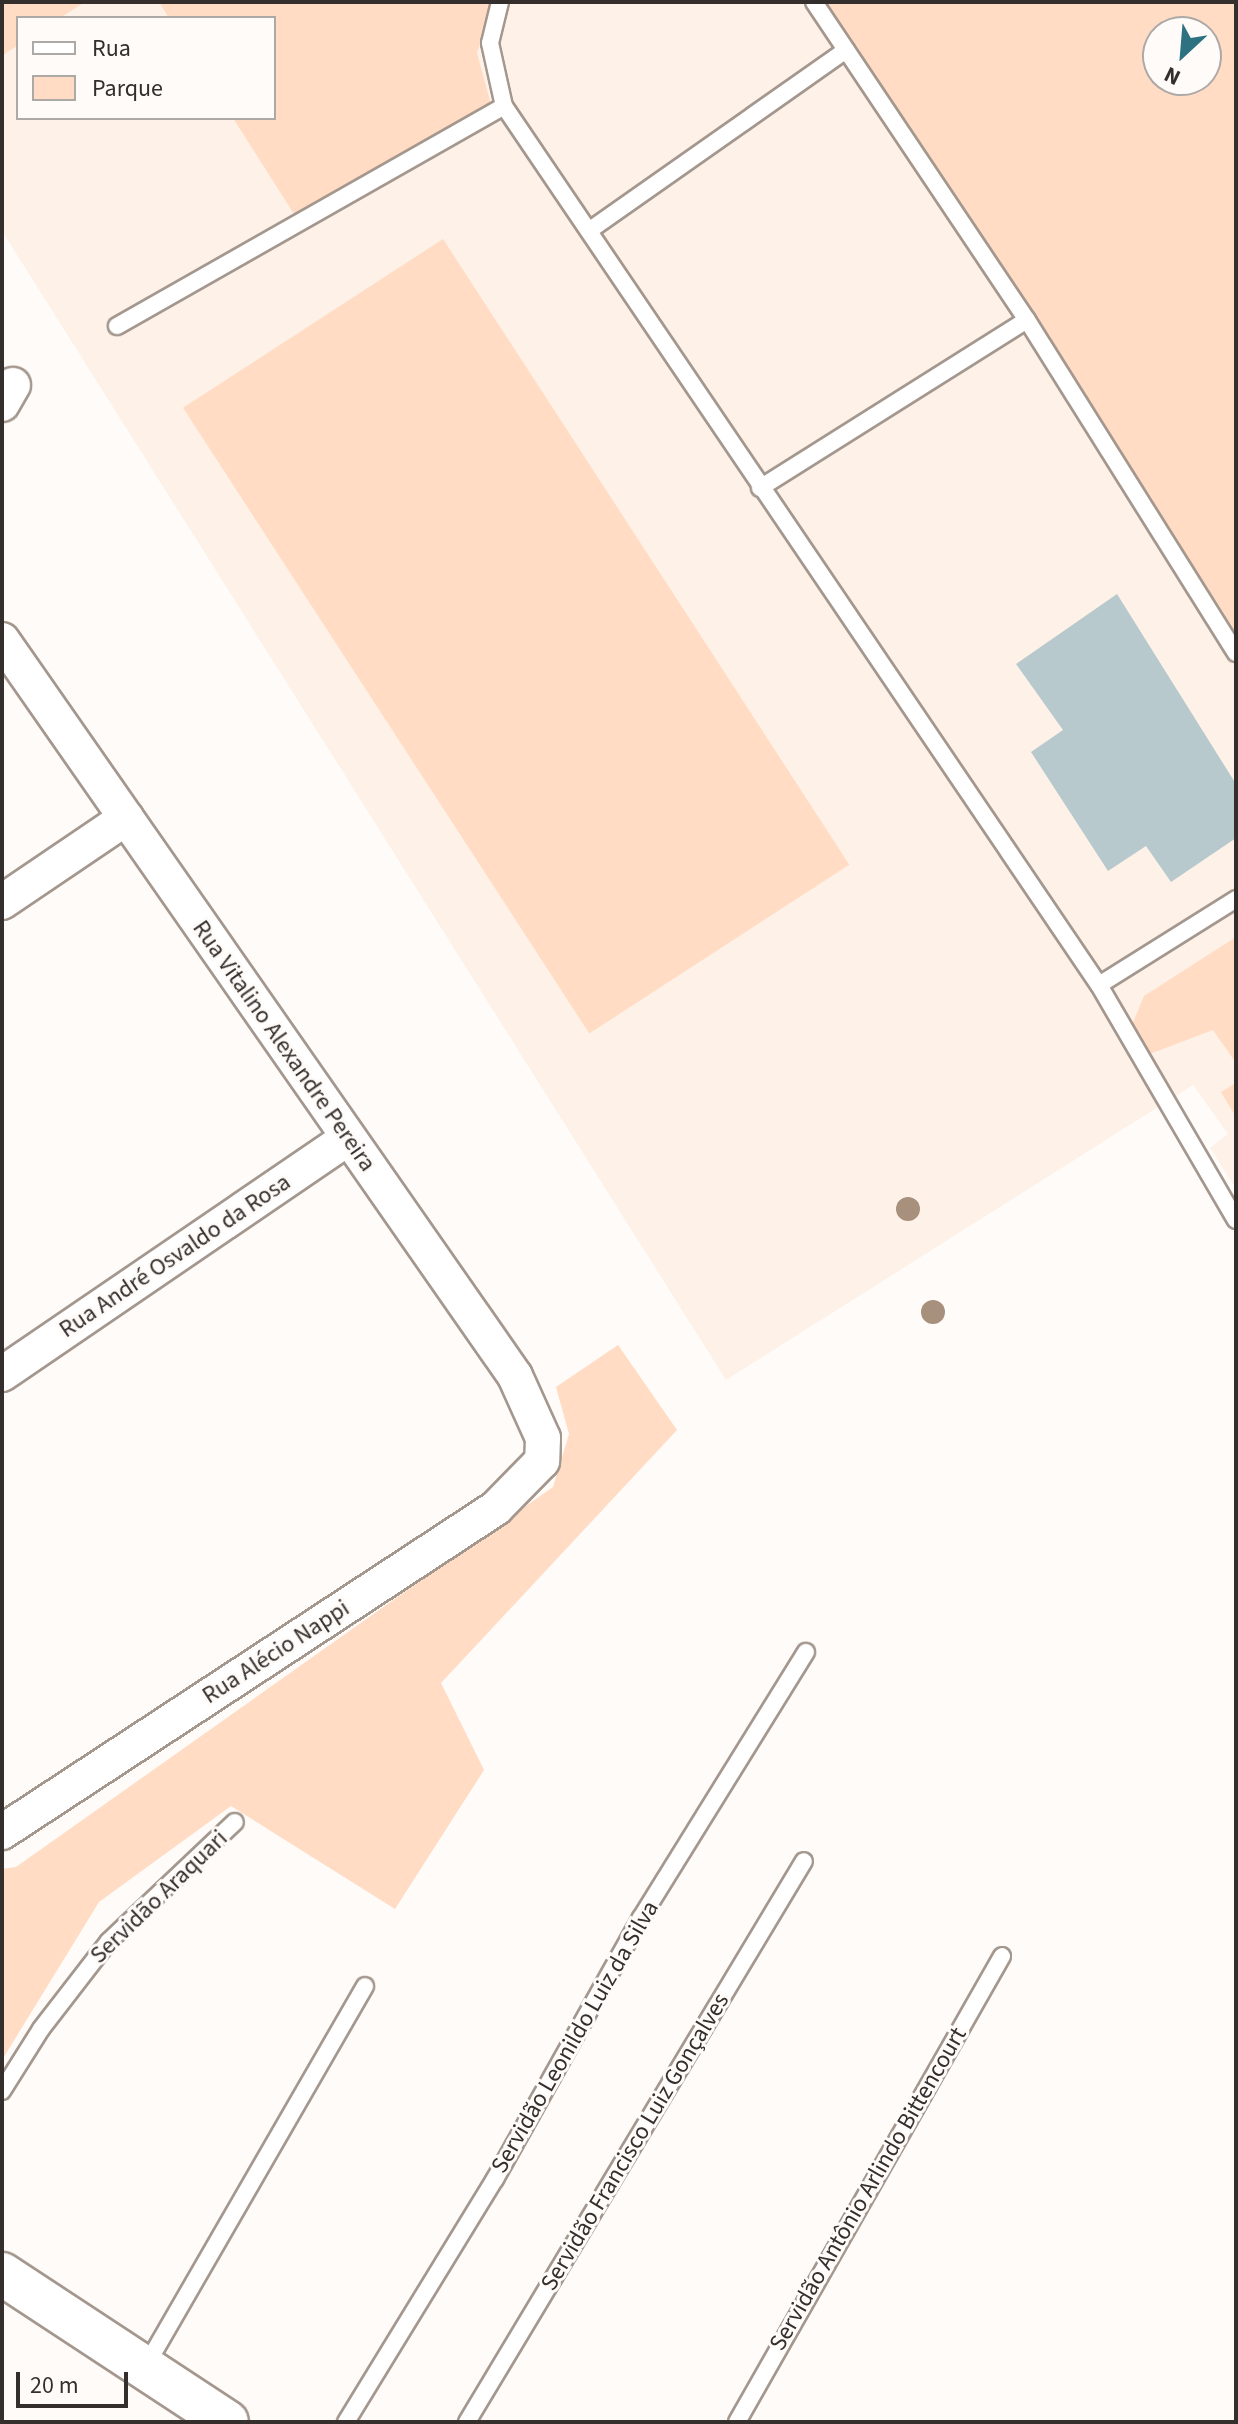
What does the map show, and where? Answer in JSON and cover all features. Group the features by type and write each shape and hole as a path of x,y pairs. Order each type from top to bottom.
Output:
{"street":[{"name":"Rua Vitalino Alexandre Pereira","path":"2,640 515,1376 539,1424 542,1461"},
{"path":"2,902 126,818"},
{"name":"Rua André Osvaldo da Rosa","path":"2,1374 348,1138"},
{"name":"Rua Alécio Nappi","path":"2,1832 496,1508 542,1461"},
{"path":"2,2274 144,2371 227,2422"},
{"path":"2,2305 42,2329 144,2371"}],"lane":[{"path":"500,2 490,43 504,106 1099,985 1236,1220"},
{"path":"814,2 1027,320 1236,653"},
{"path":"590,230 846,50"},
{"path":"117,326 504,106"},
{"path":"760,488 1027,320"},
{"path":"1099,985 1236,899"},
{"name":"Servidão Leonildo Luiz da Silva","path":"346,2422 495,2179 641,1918 806,1652"},
{"name":"Servidão Araquari","path":"2,2091 99,1953 152,1897 235,1822"},
{"name":"Servidão Francisco Luiz Gonçalves","path":"467,2422 804,1861"},
{"name":"Servidão Antônio Arlindo Bittencourt","path":"737,2422 1002,1956"},
{"path":"144,2371 365,1986"}],"shaded area":[{"path":"2,2 1236,2 1236,1189 1210,1148 1228,1134 1193,1085 726,1380 2,231"}],"green space":[{"path":"2,2 85,2 63,16 16,16 16,46 2,56"},
{"path":"159,2 493,2 477,53 493,112 299,222 234,120 276,120 276,16 168,16"},
{"path":"826,2 1236,2 1236,632"},
{"path":"443,239 849,865 589,1033 183,408"},
{"path":"1236,937 1236,1063 1213,1030 1147,1055 1132,1025 1144,996"},
{"path":"1236,1083 1236,1117 1221,1092"},
{"path":"618,1345 677,1430 441,1683 484,1770 395,1909 231,1806 99,1902 2,2060 2,1869 16,1867 553,1487 569,1434 556,1387"}],"building":[{"path":"1117,594 1236,784 1236,838 1171,882 1146,846 1108,871 1031,752 1063,730 1016,664"}]}
